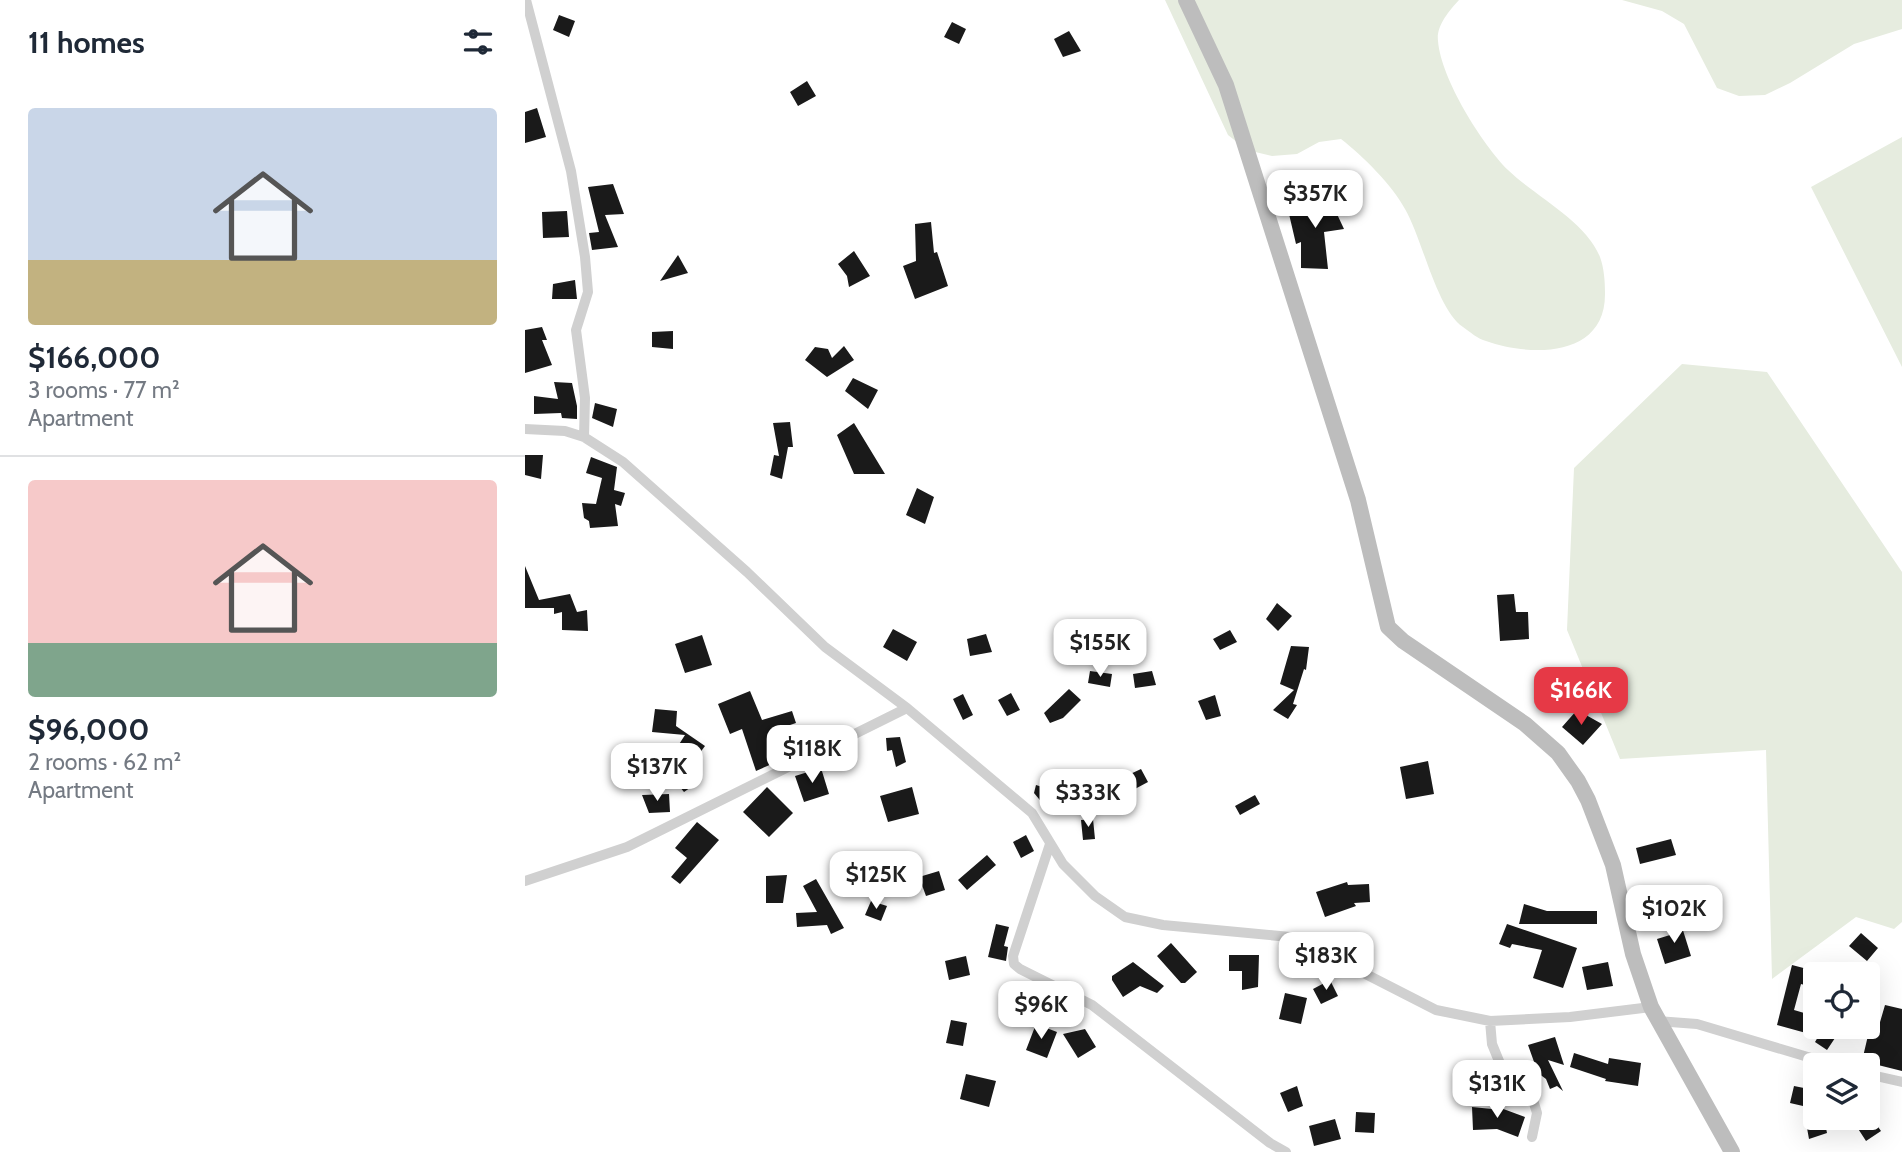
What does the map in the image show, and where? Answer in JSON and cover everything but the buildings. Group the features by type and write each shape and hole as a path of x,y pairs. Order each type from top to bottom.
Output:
{"main road":[{"path":"1186,0 1231,98 1358,500 1388,627 1403,641 1525,724 1558,754 1578,781 1613,865 1633,954 1654,1014 1732,1152"}],"street":[{"path":"526,0 571,171 585,257 588,292 576,330 585,398 585,437"},
{"path":"525,429 565,431 585,437 623,462 747,572 825,647 907,708 1032,813 1063,864 1094,896 1125,918 1163,925 1290,937 1436,1010 1490,1021 1654,1014 1803,1056"},
{"path":"525,881 627,847 907,708"},
{"path":"1050,844 1013,956 1014,964 1092,1005 1270,1143 1286,1152"},
{"path":"1490,1021 1492,1044 1501,1066 1533,1100 1537,1113 1532,1137"},
{"path":"1493,1101 1501,1066"},
{"path":"1880,1077 1902,1082"}],"shaded area":[{"path":"1165,0 1459,0 1444,19 1438,35 1447,74 1464,110 1498,159 1519,180 1572,221 1593,244 1600,257 1605,293 1602,314 1593,330 1580,341 1544,350 1504,346 1480,339 1463,327 1445,305 1411,222 1393,190 1350,146 1341,139 1319,142 1297,154 1272,156 1247,150 1228,135"},
{"path":"1622,0 1902,0 1902,29 1854,44 1765,95 1739,96 1717,88 1684,24 1662,11"},
{"path":"1902,137 1902,367 1811,187"},
{"path":"1682,364 1767,372 1902,572 1902,922 1894,929 1856,917 1772,979 1766,750 1620,759 1567,630 1574,468"}]}
